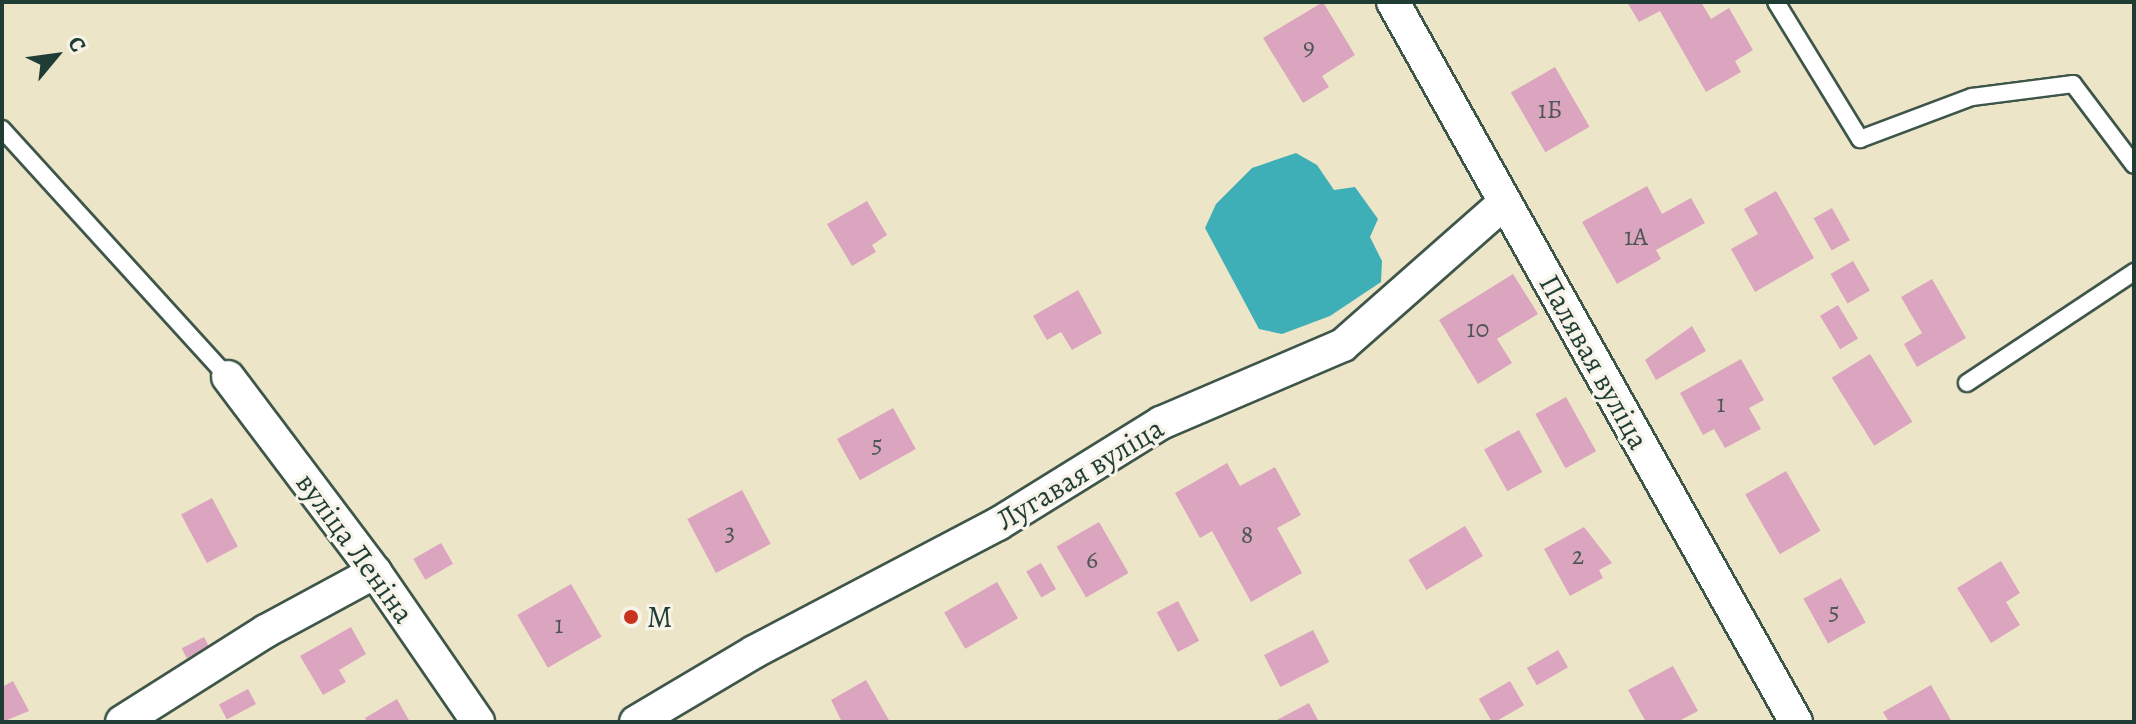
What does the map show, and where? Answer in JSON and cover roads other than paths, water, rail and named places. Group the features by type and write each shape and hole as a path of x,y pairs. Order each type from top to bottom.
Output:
{"street":[{"name":"Палявая вуліца","path":"1393,2 1796,722"},
{"name":"Лугавая вуліца","path":"636,722 754,652 998,524 1161,423 1343,345 1504,203"},
{"name":"вуліца Леніна","path":"228,377 375,572 478,722"},
{"path":"122,722 266,631 375,572"}],"lane":[{"path":"1776,2 1860,139 1972,97 2073,84 2134,165"},
{"path":"2,129 228,377"},
{"path":"1967,383 2134,272"}],"water":[{"path":"1296,153 1317,165 1334,190 1355,187 1378,219 1370,237 1382,261 1381,282 1330,316 1282,334 1259,329 1205,228 1216,204 1252,168"}],"place":[{"name":"M","path":"631,617"}]}
